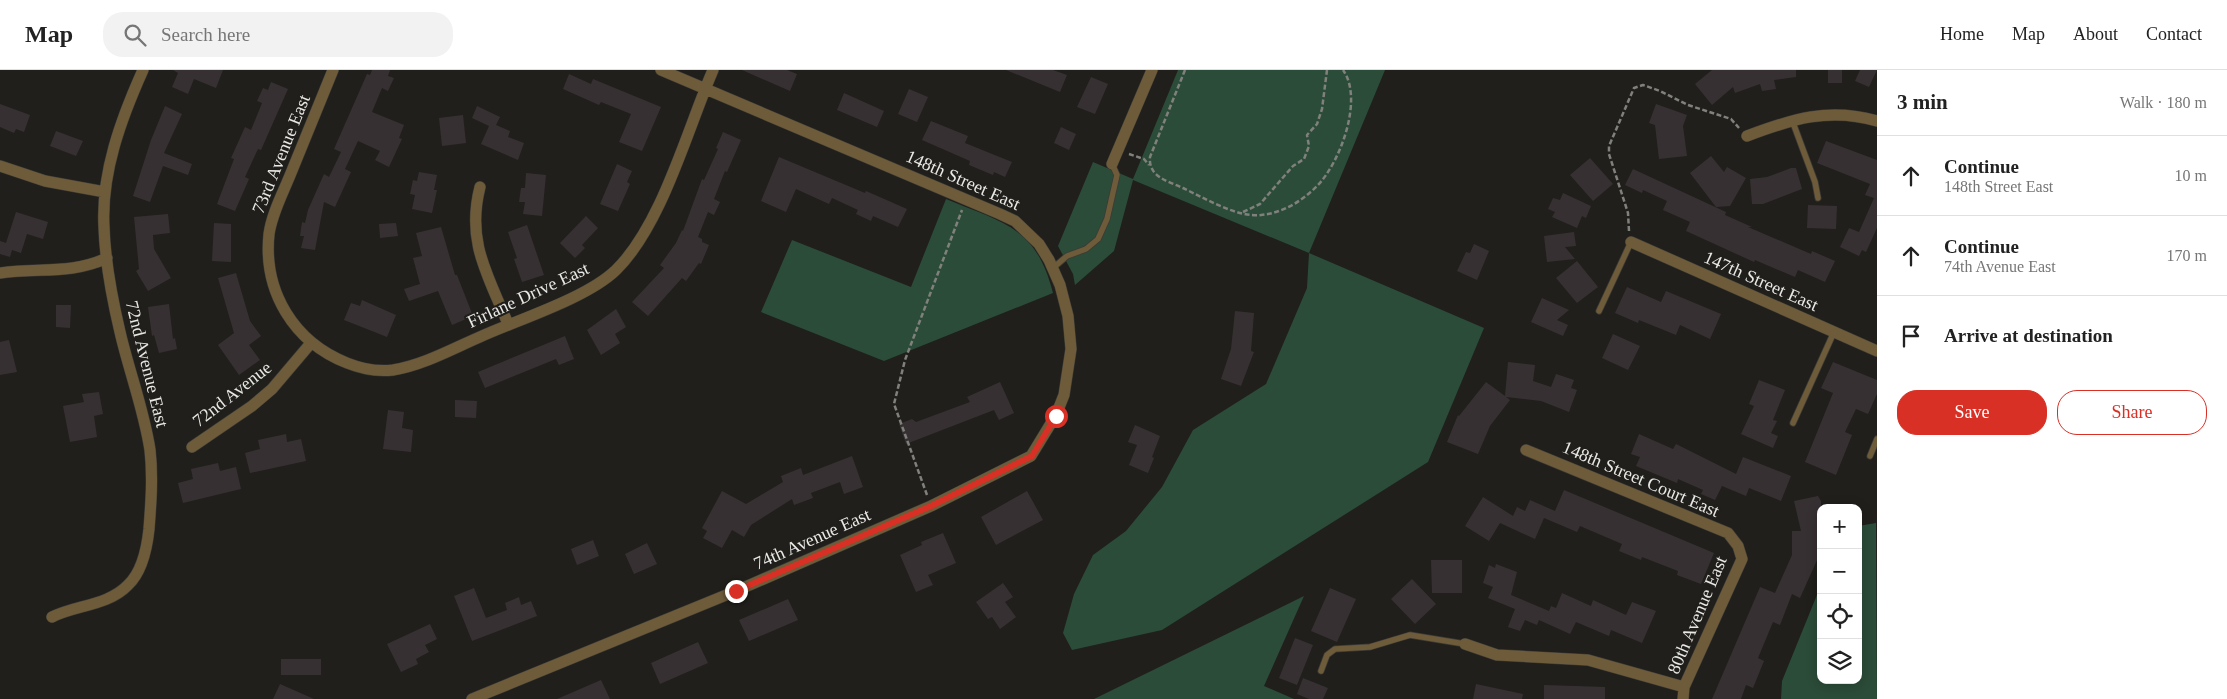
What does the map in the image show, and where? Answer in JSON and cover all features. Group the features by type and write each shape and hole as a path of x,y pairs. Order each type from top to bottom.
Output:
{"street":[{"name":"72nd Avenue East","path":"52,617 93,604 118,593 128,585 139,569 148,538 151,505 150,450 103,260 105,192 118,135 142,70"},
{"name":"73rd Avenue East","path":"325,354 311,344 286,312 274,288 270,268 269,241 274,214 333,70"},
{"name":"148th Street East","path":"661,70 703,93 966,199 1016,221 1025,229 1039,244 1053,268 1068,316 1071,349 1064,395 1056,416 1044,438"},
{"name":"Firlane Drive East","path":"325,354 362,368 393,370 437,356 586,291 615,271 630,255 643,235 660,201 713,70"},
{"path":"1112,164 1152,70"},
{"path":"1747,136 1792,120 1824,115 1846,115 1877,121"},
{"path":"0,166 45,181 105,192"},
{"path":"480,187 474,223 476,241 508,324"},
{"name":"147th Street East","path":"1631,242 1877,351"},
{"path":"0,273 76,269 103,260"},
{"name":"72nd Avenue","path":"192,448 272,389 311,344"},
{"name":"74th Avenue East","path":"472,699 736,591 931,506 1032,456 1044,438"},
{"name":"148th Street Court East","path":"1526,450 1728,533 1738,546"},
{"name":"80th Avenue East","path":"1684,693 1742,558 1738,546"},
{"path":"1465,644 1497,655 1588,660 1684,693"}],"lane":[{"path":"1792,120 1816,182 1818,198"},
{"path":"1053,268 1067,256 1086,249 1098,239 1105,224 1116,175 1112,164"},
{"path":"1599,310 1631,242"},
{"path":"1793,423 1834,332"},
{"path":"1870,456 1877,440"},
{"path":"1320,671 1328,655 1335,649 1370,647 1410,635 1465,644"}],"path":[{"path":"1149,165 1153,148 1185,70"},
{"path":"1241,212 1260,204 1293,166 1307,155 1309,146 1307,134 1317,124 1322,109 1327,70"},
{"path":"1118,150 1144,159 1152,171 1160,178 1252,216 1285,209 1302,200 1319,184 1332,164 1350,120 1351,91 1343,70"},
{"path":"1631,242 1628,213 1609,154 1609,146 1634,88 1643,85 1688,105 1731,119 1747,136"},
{"path":"931,506 894,404 905,360 966,199"}],"green space":[{"path":"1178,70 1385,70 1309,253 1133,180 1114,251 1075,285 1073,274 1058,246 1093,162 1133,179"},
{"path":"946,199 1000,222 1027,240 1037,253 1046,271 1053,293 884,361 761,312 792,240 911,287"},
{"path":"1309,253 1484,328 1428,462 1162,630 1072,650 1063,633 1074,594 1093,555 1126,531 1162,487 1193,430 1266,384 1307,288"},
{"path":"1876,523 1877,699 1781,699 1782,681 1817,595 1817,684 1862,684 1862,525"},
{"path":"1304,596 1264,686 1294,699 1094,699"}],"building":[{"path":"173,70 223,70 216,88 194,79 188,94 172,87 178,73"},
{"path":"372,70 390,70 388,76 394,78 388,91 382,88 372,112 404,125 399,138 402,139 389,167 375,160 380,151 358,141 345,169 351,172 335,207 324,202 315,250 301,248 304,236 300,236 302,222 305,223 308,210 324,174 329,177 341,152 334,149 367,74 370,75"},
{"path":"742,70 787,70 797,74 790,91"},
{"path":"1006,70 1053,70 1067,75 1060,92"},
{"path":"1712,70 1796,70 1796,77 1774,80 1776,89 1762,91 1760,84 1735,93 1733,87 1712,105 1695,84"},
{"path":"1828,70 1842,70 1842,83 1828,83"},
{"path":"1860,70 1877,70 1869,87 1855,81"},
{"path":"569,74 591,84 593,79 661,107 642,151 619,142 631,114 601,102 599,105 563,89"},
{"path":"1091,77 1108,84 1095,114 1077,107"},
{"path":"271,82 288,89 261,150 258,149 245,177 249,179 235,211 217,204 234,159 231,158 245,127 251,130 262,103 257,101 263,88 268,90"},
{"path":"909,89 928,97 917,122 898,114"},
{"path":"844,93 884,111 877,127 837,110"},
{"path":"0,104 30,115 24,132 16,129 14,133 0,127"},
{"path":"1656,104 1687,115 1683,126 1687,156 1659,159 1655,125 1649,123"},
{"path":"165,106 182,114 164,153 192,164 188,175 163,166 150,202 133,196 151,140"},
{"path":"477,106 500,117 496,125 510,131 508,137 524,143 518,160 481,144 489,126 472,118"},
{"path":"463,115 466,143 442,146 439,118"},
{"path":"931,121 968,136 965,143 1012,162 1005,177 994,172 993,175 969,165 970,161 922,140"},
{"path":"1061,127 1076,134 1069,150 1054,143"},
{"path":"56,131 83,141 76,156 50,146"},
{"path":"723,132 741,140 727,172 725,171 714,199 720,202 714,215 708,212 698,237 702,239 702,242 709,245 701,264 699,263 686,281 682,278 648,316 632,302 664,268 660,265 683,231 702,179 704,180 718,149 716,148"},
{"path":"1826,141 1877,160 1877,228 1866,252 1862,250 1859,256 1840,247 1849,228 1859,232 1874,198 1865,195 1870,184 1817,163"},
{"path":"1711,156 1724,172 1727,167 1746,178 1730,206 1716,207 1690,173"},
{"path":"779,157 907,209 898,227 873,216 871,221 856,214 858,210 832,198 829,204 796,189 786,212 761,201"},
{"path":"1590,158 1613,184 1593,201 1570,175"},
{"path":"617,164 632,171 627,182 630,184 618,211 600,204"},
{"path":"1796,168 1802,189 1763,204 1752,204 1750,179 1767,177"},
{"path":"1633,169 1726,212 1725,215 1752,227 1748,227 1811,254 1812,251 1835,261 1825,282 1798,270 1795,277 1755,260 1754,262 1686,231 1690,222 1663,210 1667,201 1643,190 1642,193 1625,185"},
{"path":"419,172 437,175 434,190 437,190 432,213 412,209 415,195 410,194 413,180 417,181"},
{"path":"526,173 546,175 542,216 523,214 525,202 519,202 521,188 525,188"},
{"path":"1563,193 1591,206 1586,218 1582,216 1577,228 1552,217 1555,212 1548,209 1553,198 1560,200"},
{"path":"1808,205 1837,206 1836,229 1807,228"},
{"path":"16,212 48,222 43,239 27,234 21,253 12,250 10,257 0,254 0,241 6,243"},
{"path":"168,214 170,233 153,235 154,249 171,278 148,291 136,271 139,269 134,217"},
{"path":"586,216 598,228 582,245 585,248 575,258 560,243"},
{"path":"214,223 231,224 231,262 212,261"},
{"path":"396,223 398,236 380,238 379,224"},
{"path":"527,225 544,275 522,282 514,259 517,258 508,232"},
{"path":"441,227 455,275 457,275 473,316 452,325 438,291 409,301 404,289 420,284 413,258 422,256 416,233"},
{"path":"1574,232 1576,246 1565,247 1575,259 1547,262 1544,236"},
{"path":"1474,244 1489,251 1477,280 1457,271 1466,252 1470,253"},
{"path":"1577,261 1598,287 1577,303 1556,278"},
{"path":"236,273 250,321 261,336 249,345 260,360 239,375 218,345 234,333 218,278"},
{"path":"1627,287 1661,302 1666,291 1721,314 1710,339 1680,325 1676,335 1639,320 1638,323 1615,313"},
{"path":"1542,298 1569,310 1557,320 1568,325 1563,336 1531,322"},
{"path":"362,300 396,315 387,337 344,320 351,303 360,306"},
{"path":"169,304 173,339 175,338 177,349 159,353 154,335 152,336 148,307"},
{"path":"56,305 71,305 70,328 56,327"},
{"path":"616,309 626,327 615,334 620,343 601,355 587,330"},
{"path":"1235,311 1254,313 1251,351 1254,352 1241,386 1221,379 1231,349"},
{"path":"1613,334 1640,346 1628,370 1602,358"},
{"path":"565,336 574,359 559,365 556,359 485,388 478,372"},
{"path":"9,340 17,372 0,375 0,342"},
{"path":"1508,362 1535,365 1533,381 1551,387 1556,374 1574,380 1571,388 1577,390 1569,412 1541,401 1506,397 1510,400 1490,426 1478,454 1447,442 1458,415 1486,382 1505,396"},
{"path":"1833,362 1877,380 1877,394 1868,414 1856,409 1845,432 1852,435 1836,475 1805,462 1833,393 1821,388"},
{"path":"1759,380 1785,390 1773,420 1777,421 1771,433 1778,436 1773,448 1741,434 1754,406 1749,404"},
{"path":"1000,382 1014,413 999,420 994,410 906,444 899,424 912,419 916,422 970,402 967,397"},
{"path":"99,392 103,414 94,416 97,437 70,442 63,406 84,402 82,394"},
{"path":"455,400 477,401 476,418 455,417"},
{"path":"388,410 404,412 402,428 413,430 411,452 383,449"},
{"path":"1135,425 1160,436 1148,473 1129,465 1137,445 1128,442"},
{"path":"286,434 287,442 301,439 306,461 250,473 245,453 260,449 258,440"},
{"path":"1639,434 1673,449 1676,444 1736,474 1743,457 1791,476 1781,501 1749,488 1746,496 1722,486 1715,500 1701,494 1703,490 1678,479 1677,483 1636,466 1640,457 1631,454"},
{"path":"852,456 863,487 844,494 840,482 811,493 813,498 794,505 792,499 751,525 744,537 732,530 722,548 703,538 707,531 702,528 722,491 746,504 783,482 781,476 801,468 803,475"},
{"path":"218,463 220,471 236,467 241,489 183,503 178,483 193,479 191,469"},
{"path":"1564,490 1714,553 1701,584 1677,575 1678,571 1642,557 1641,560 1619,551 1622,544 1580,526 1577,532 1544,518 1535,539 1500,523 1489,541 1465,526 1483,497 1513,516 1517,507 1525,511 1530,500 1555,511"},
{"path":"1027,491 1043,520 996,545 981,517"},
{"path":"1818,496 1821,501 1821,504 1817,504 1817,560 1800,598 1792,594 1780,625 1773,622 1758,658 1764,661 1753,688 1746,685 1741,699 1712,699 1760,587 1775,593 1792,555 1792,531 1801,531 1794,501"},
{"path":"943,533 956,563 928,575 933,585 916,592 900,555 922,545 921,542"},
{"path":"593,540 599,556 577,565 571,549"},
{"path":"647,543 657,564 634,574 625,554"},
{"path":"1431,560 1462,560 1462,593 1432,593"},
{"path":"1496,564 1517,572 1511,595 1549,611 1551,606 1556,608 1562,593 1591,606 1593,600 1626,615 1632,602 1656,611 1642,643 1611,630 1609,636 1576,622 1570,634 1539,620 1537,625 1525,620 1520,631 1508,627 1515,609 1488,598 1493,587 1483,583 1489,565 1495,568"},
{"path":"1412,579 1436,604 1415,624 1391,599"},
{"path":"1003,583 1013,597 1005,602 1016,617 1000,629 992,617 988,619 976,602"},
{"path":"474,588 486,618 507,610 505,603 519,597 521,605 531,601 537,616 472,641 454,596"},
{"path":"1330,588 1356,599 1337,642 1311,631"},
{"path":"788,599 798,620 749,641 739,620"},
{"path":"430,624 437,639 425,645 429,652 416,659 418,664 401,672 387,644"},
{"path":"1295,638 1313,645 1297,685 1279,678"},
{"path":"698,642 708,663 660,684 651,663"},
{"path":"281,659 321,659 321,675 281,675"},
{"path":"1303,678 1328,688 1323,699 1309,699 1297,694"},
{"path":"601,680 610,699 557,699"},
{"path":"280,684 314,699 273,699"},
{"path":"1476,684 1523,694 1522,699 1473,699"},
{"path":"1544,685 1605,687 1605,699 1544,699"}],"route":[{"path":"736,591 931,506 1032,456 1056,416"}]}
